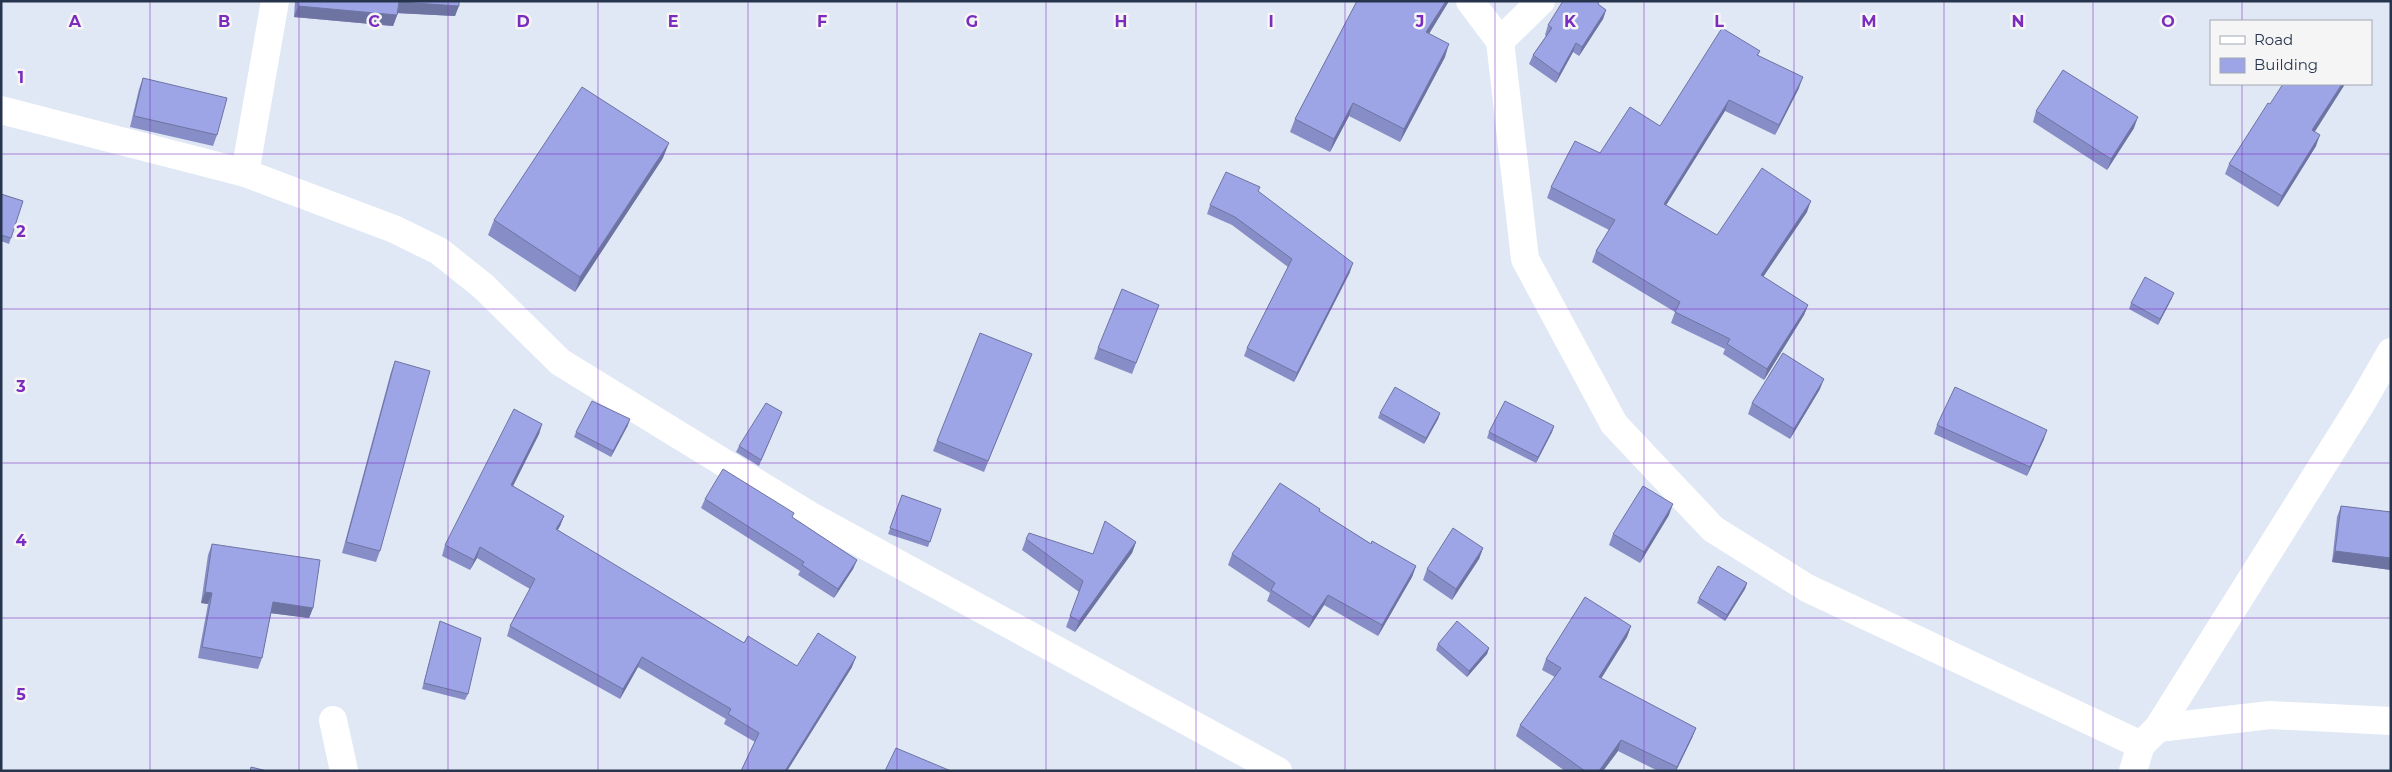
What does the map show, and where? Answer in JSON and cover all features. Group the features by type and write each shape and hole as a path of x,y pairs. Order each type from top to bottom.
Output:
{"street":[{"path":"245,173 275,1"},
{"path":"1470,1 1500,41 1526,259 1614,424 1713,529 1807,588 2144,748 2270,715 2391,722"},
{"path":"1500,41 1541,1"},
{"path":"1,110 245,173 394,229 439,251 483,286 560,362 809,515 1278,771"},
{"path":"2144,748 2361,404 2391,352"},
{"path":"333,720 344,771"}],"building":[{"path":"298,1 459,1 459,6 399,2 397,15 298,6"},
{"path":"1357,1 1446,1 1426,32 1449,44 1404,129 1353,103 1334,139 1295,119"},
{"path":"1563,1 1599,1 1598,4 1606,10 1582,47 1576,43 1559,74 1533,55 1552,28 1548,25"},
{"path":"1722,28 1760,51 1757,55 1803,77 1779,125 1729,100 1664,204 1717,235 1762,168 1811,201 1761,275 1808,305 1767,369 1727,344 1730,339 1675,312 1680,302 1596,251 1615,220 1551,187 1575,141 1600,153 1630,107 1660,126"},
{"path":"2063,70 2138,117 2111,159 2036,111"},
{"path":"143,78 227,98 217,135 134,116"},
{"path":"2282,85 2341,85 2312,130 2320,135 2282,196 2229,164 2268,103 2270,104"},
{"path":"582,87 669,143 580,277 494,220"},
{"path":"1226,172 1260,187 1258,191 1353,263 1297,373 1247,348 1292,259 1235,217 1210,205"},
{"path":"1,194 23,201 11,238 1,235"},
{"path":"2145,277 2174,293 2160,319 2131,303"},
{"path":"1122,289 1159,305 1136,363 1098,348"},
{"path":"980,333 1032,354 988,461 937,441"},
{"path":"1783,353 1824,379 1794,429 1752,403"},
{"path":"395,361 430,371 380,551 346,542"},
{"path":"1395,387 1440,413 1426,438 1380,413"},
{"path":"1955,387 2047,430 2030,467 1937,425"},
{"path":"592,401 630,419 613,451 576,432"},
{"path":"1505,401 1554,426 1538,457 1489,432"},
{"path":"766,403 782,412 761,460 739,446"},
{"path":"514,409 542,424 511,485 564,516 556,529 744,643 748,636 797,666 818,633 856,657 785,771 741,771 759,733 728,714 731,709 642,657 623,689 510,626 535,579 480,547 474,560 445,545"},
{"path":"723,469 794,513 792,517 857,560 838,589 802,565 804,562 705,499"},
{"path":"1280,483 1320,509 1319,511 1371,544 1372,541 1416,566 1382,625 1328,595 1313,617 1271,590 1275,583 1232,554"},
{"path":"1643,486 1673,504 1644,552 1613,534"},
{"path":"902,495 941,509 930,542 890,528"},
{"path":"2341,506 2391,512 2391,558 2335,551"},
{"path":"1105,521 1136,542 1079,621 1070,616 1083,581 1026,539 1029,533 1093,554"},
{"path":"1453,528 1483,548 1456,589 1427,569"},
{"path":"212,544 320,560 313,608 273,602 262,658 202,647 212,593 205,592"},
{"path":"1718,566 1747,583 1727,615 1699,598"},
{"path":"1585,597 1631,626 1599,677 1696,728 1677,767 1621,740 1599,771 1585,771 1520,725 1561,668 1546,659"},
{"path":"440,621 481,638 468,694 424,683"},
{"path":"1457,621 1489,648 1469,671 1438,644"},
{"path":"896,748 951,771 885,771"},
{"path":"251,767 267,771 250,771"}]}
